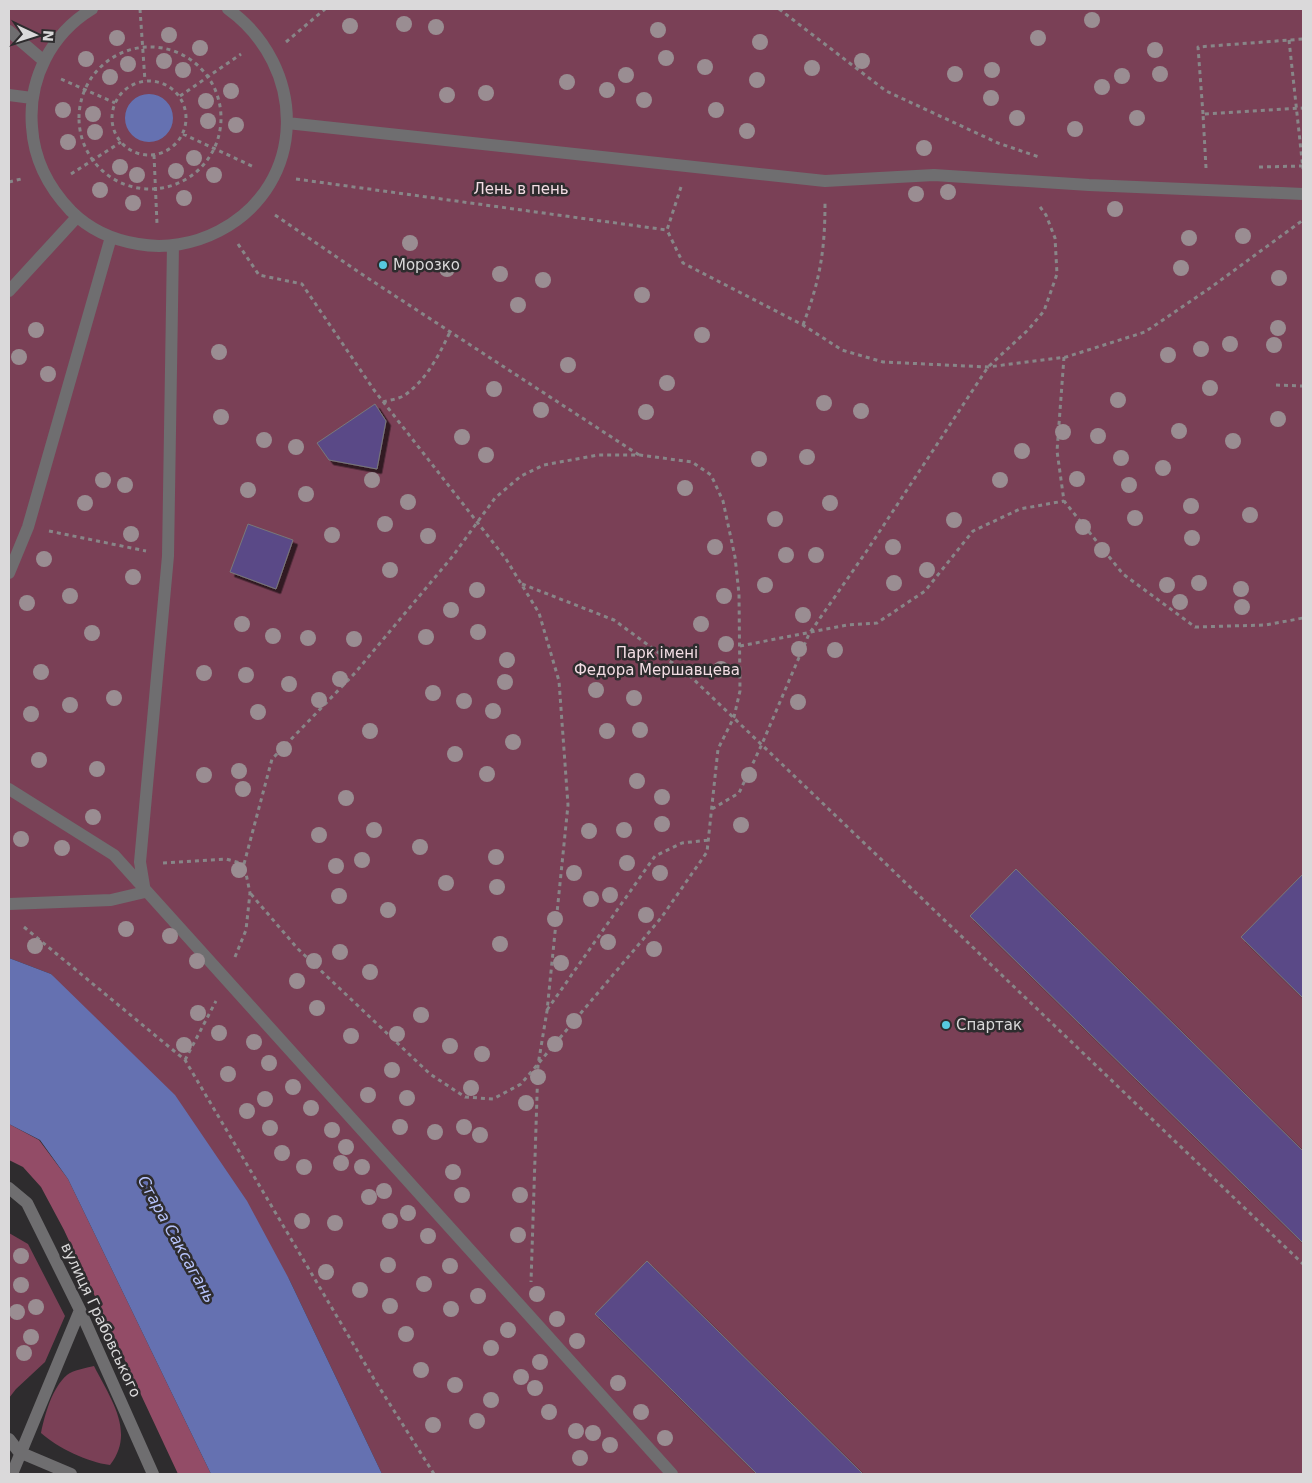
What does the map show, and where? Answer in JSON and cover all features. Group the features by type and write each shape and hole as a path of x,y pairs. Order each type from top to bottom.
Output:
{"street":[{"path":"92,9 79,17 59,37 42,65 32,98 32,137 37,156 51,187 77,217 111,237 127,242 159,246 192,242 226,227 256,202 274,176 281,159 287,123 284,88 271,55 262,40 228,9"},
{"path":"9,30 42,65"},
{"path":"9,95 32,98"},
{"path":"287,123 825,181 934,175 1303,194"},
{"path":"9,291 77,217"},
{"path":"9,573 28,527 111,237"},
{"path":"145,892 140,862 168,556 173,245"},
{"path":"9,789 114,855 145,892 672,1474"},
{"path":"9,904 111,900 145,892"},
{"name":"вулиця Грабовського","path":"9,1188 27,1203 80,1310 153,1474"},
{"path":"12,1474 19,1452 80,1310"},
{"path":"9,1439 19,1452 71,1474"}],"path":[{"path":"140,9 145,81"},
{"path":"271,55 325,9"},
{"path":"779,9 886,92 998,143 1042,158"},
{"path":"1208,190 1198,47 1303,39"},
{"path":"180,96 262,40"},
{"path":"1289,40 1303,170"},
{"path":"143,47 161,48 179,53 195,63 208,77 216,94 221,112 220,130 215,148 204,164 191,177 174,186 156,190 138,189 120,184 104,174 92,161 83,144 78,126 79,107 84,90 94,74 108,60 124,52 143,47"},
{"path":"42,65 84,90 115,103"},
{"path":"145,81 158,82 170,87 180,96 186,115 183,134 176,144 166,151 154,155 130,150 121,142 114,130 112,116 115,103 122,92 132,84 145,81"},
{"path":"1203,114 1303,108"},
{"path":"183,134 274,176 667,230"},
{"path":"51,187 121,142"},
{"path":"154,155 159,246"},
{"path":"688,166 667,230 684,263 803,324 842,350 883,362 988,367 1064,357 1145,332 1210,288 1303,220"},
{"path":"712,810 739,793 809,634 872,544 988,367 1028,330 1044,310 1056,274 1055,238 1046,215 1032,195 1010,180"},
{"path":"803,324 814,294 822,262 825,181"},
{"path":"256,202 450,332 640,455"},
{"path":"226,227 259,275 302,284 383,402 506,559 539,613 559,681 568,805 547,1011 538,1065 530,1318"},
{"path":"383,402 404,396 422,378 434,364 450,332"},
{"path":"1064,357 1057,452 1064,501 1123,574 1195,627 1266,625 1303,618"},
{"path":"1276,385 1303,386"},
{"path":"140,862 182,863 226,859 244,864 272,759 355,673 452,557 494,498 521,476 544,465 598,455 640,455 692,462 711,475 723,501 735,557 739,594 740,691 734,717 718,749 707,852 692,877 521,1084 493,1099 465,1097 430,1074 298,949 250,893"},
{"path":"740,646 809,634 847,625 877,623 926,591 973,531 1020,508 1064,501"},
{"path":"28,527 168,556"},
{"path":"522,584 614,620 689,675 1303,1264"},
{"path":"547,1011 655,856 682,842 709,840"},
{"path":"16,921 185,1060 374,1379 434,1474"}],"green space":[{"name":"Парк імені Федора Мершавцева","path":"9,9 1303,9 1303,1474 382,1474 289,1279 51,974 9,958"},
{"path":"9,1233 28,1244 65,1316 45,1362 9,1398"},
{"path":"94,1366 113,1403 121,1428 121,1440 117,1453 110,1465 73,1454 41,1433 50,1402 62,1380 73,1372"}],"shaded area":[{"path":"9,1124 39,1140 68,1179 211,1474 178,1474 64,1230 41,1187 23,1167 9,1160"}],"water":[{"path":"144,94 154,94 166,101 173,113 173,123 166,135 154,142 144,142 136,138 129,131 125,123 125,113 129,105 136,98"},
{"name":"Стара Саксагань","path":"9,958 51,974 175,1095 247,1201 289,1279 382,1474 211,1474 68,1179 40,1140 9,1124"}],"building":[{"path":"375,404 386,421 377,469 329,460 317,443"},
{"path":"248,524 293,540 276,589 230,572"},
{"path":"1016,869 1303,1151 1303,1243 970,916"},
{"path":"1303,874 1303,998 1241,937"},
{"path":"647,1261 863,1474 757,1474 595,1314"}],"place":[{"name":"Морозко","path":"383,265"},
{"name":"Спартак","path":"946,1025"}],"park label":[{"name":"Лень в пень","path":"521,189"}]}
